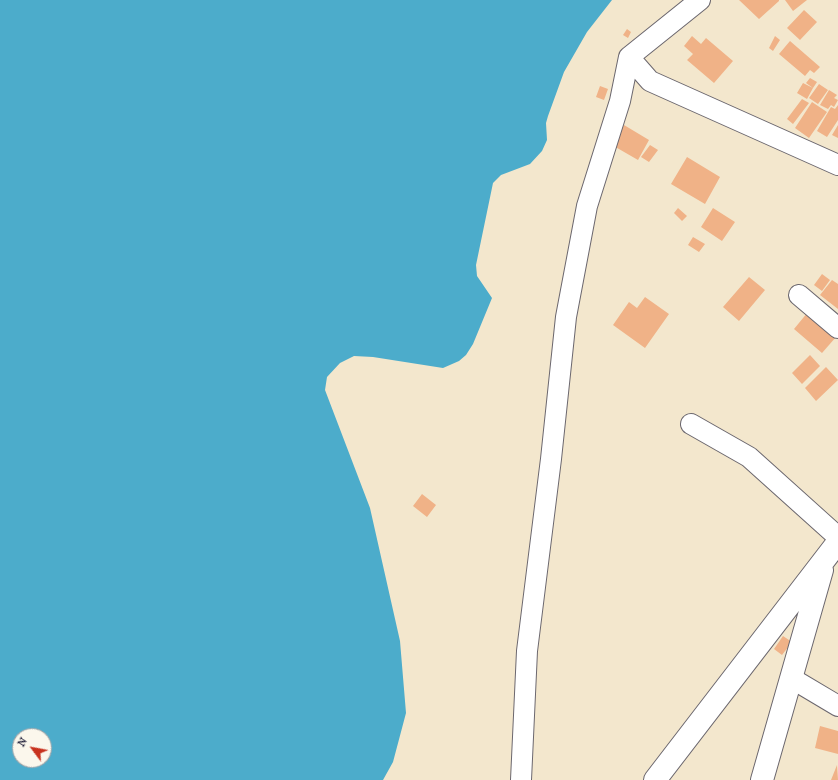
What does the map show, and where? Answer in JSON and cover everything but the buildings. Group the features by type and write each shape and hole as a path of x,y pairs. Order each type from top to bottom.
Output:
{"main road":[{"path":"762,780 791,678 832,550"},
{"path":"655,780 832,550"}],"street":[{"path":"521,780 527,652 551,459 566,317 588,206 620,101 629,57 700,0"},
{"path":"629,57 650,82 838,165"},
{"path":"799,295 838,328"},
{"path":"691,424 749,457 838,537"},
{"path":"791,678 838,706"}],"water":[{"path":"0,0 612,0 587,32 564,72 546,123 547,140 542,151 530,164 501,175 493,183 476,265 477,276 492,298 473,344 466,355 459,361 443,368 373,357 354,356 340,363 327,377 325,390 370,508 400,641 406,713 393,762 383,780 0,780"}]}
